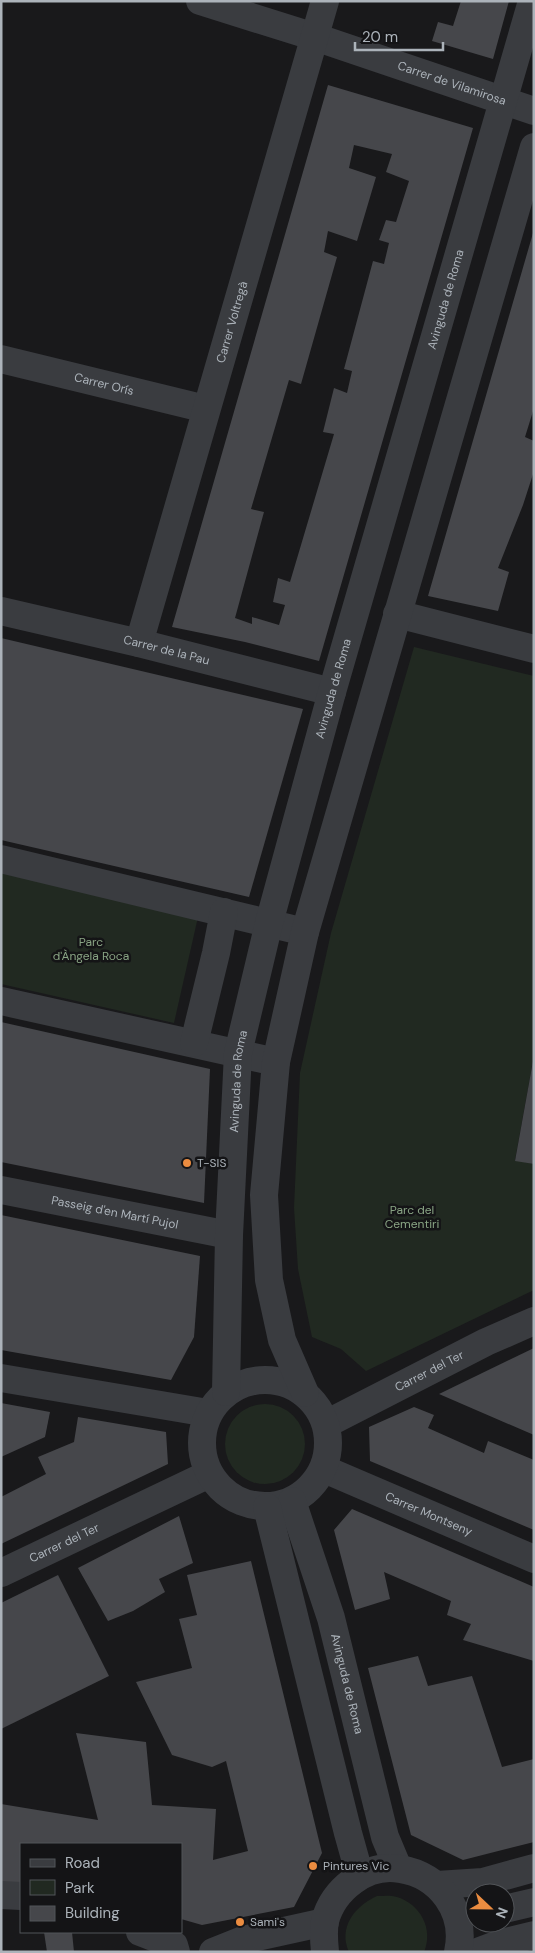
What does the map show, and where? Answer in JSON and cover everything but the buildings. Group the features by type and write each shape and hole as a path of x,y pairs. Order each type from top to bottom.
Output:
{"street":[{"name":"Carrer de Vilamirosa","path":"200,1 315,37 534,111"},
{"name":"Carrer Voltregà","path":"139,643 325,1"},
{"name":"Avinguda de Roma","path":"226,1392 229,1235 238,1053 269,924 332,692 532,1"},
{"path":"305,1393 280,1381 252,1380 226,1392 208,1413 202,1433 202,1454 208,1474 223,1492 243,1504 279,1504 311,1488 324,1469 329,1447 326,1424 318,1407 305,1393 282,1340 269,1280 264,1195 276,1062 305,932 534,147"},
{"name":"Carrer Orís","path":"1,359 206,409"},
{"name":"Carrer de la Pau","path":"1,611 139,643 332,692"},
{"path":"397,614 534,649"},
{"path":"1,859 305,932"},
{"path":"194,1043 216,954 224,912"},
{"path":"1,1001 276,1062"},
{"name":"Passeig d'en Martí Pujol","path":"1,1190 229,1235"},
{"name":"Carrer del Ter","path":"326,1424 486,1342 534,1321"},
{"path":"1,1378 208,1413"},
{"name":"Carrer Montseny","path":"324,1469 534,1559"},
{"name":"Carrer del Ter","path":"1,1573 208,1474"},
{"name":"Avinguda de Roma","path":"279,1504 331,1618 385,1837 398,1868"},
{"path":"279,1504 348,1833 360,1876"},
{"path":"325,1952 325,1922 332,1903 344,1888 360,1876 379,1869 398,1868 419,1873 437,1885 465,1919"},
{"path":"437,1885 483,1882 534,1868"},
{"path":"1,1895 20,1896"},
{"path":"515,1907 534,1902"},
{"path":"213,1952 243,1940 325,1922"},
{"path":"458,1952 465,1928"},
{"path":"143,1933 174,1945 176,1952"},
{"path":"477,1952 534,1934"}],"green space":[{"name":"Parc del Cementiri","path":"414,647 534,676 534,1055 515,1160 534,1164 534,1290 366,1371 341,1349 312,1337 298,1269 294,1208 300,1073 331,933"},
{"name":"Parc d'Àngela Roca","path":"1,873 198,917 174,1023 1,984"},
{"path":"257,1404 273,1404 294,1415 305,1436 305,1452 294,1473 273,1484 257,1484 243,1478 231,1466 225,1452 225,1436 231,1422 243,1410"},
{"path":"377,1896 397,1897 405,1900 418,1911 426,1926 427,1943 424,1952 349,1952 346,1934 351,1918 362,1905"}],"place":[{"name":"T-SIS","path":"187,1163"},
{"name":"Pintures Vic","path":"313,1866"},
{"name":"Sami's","path":"240,1922"}]}
